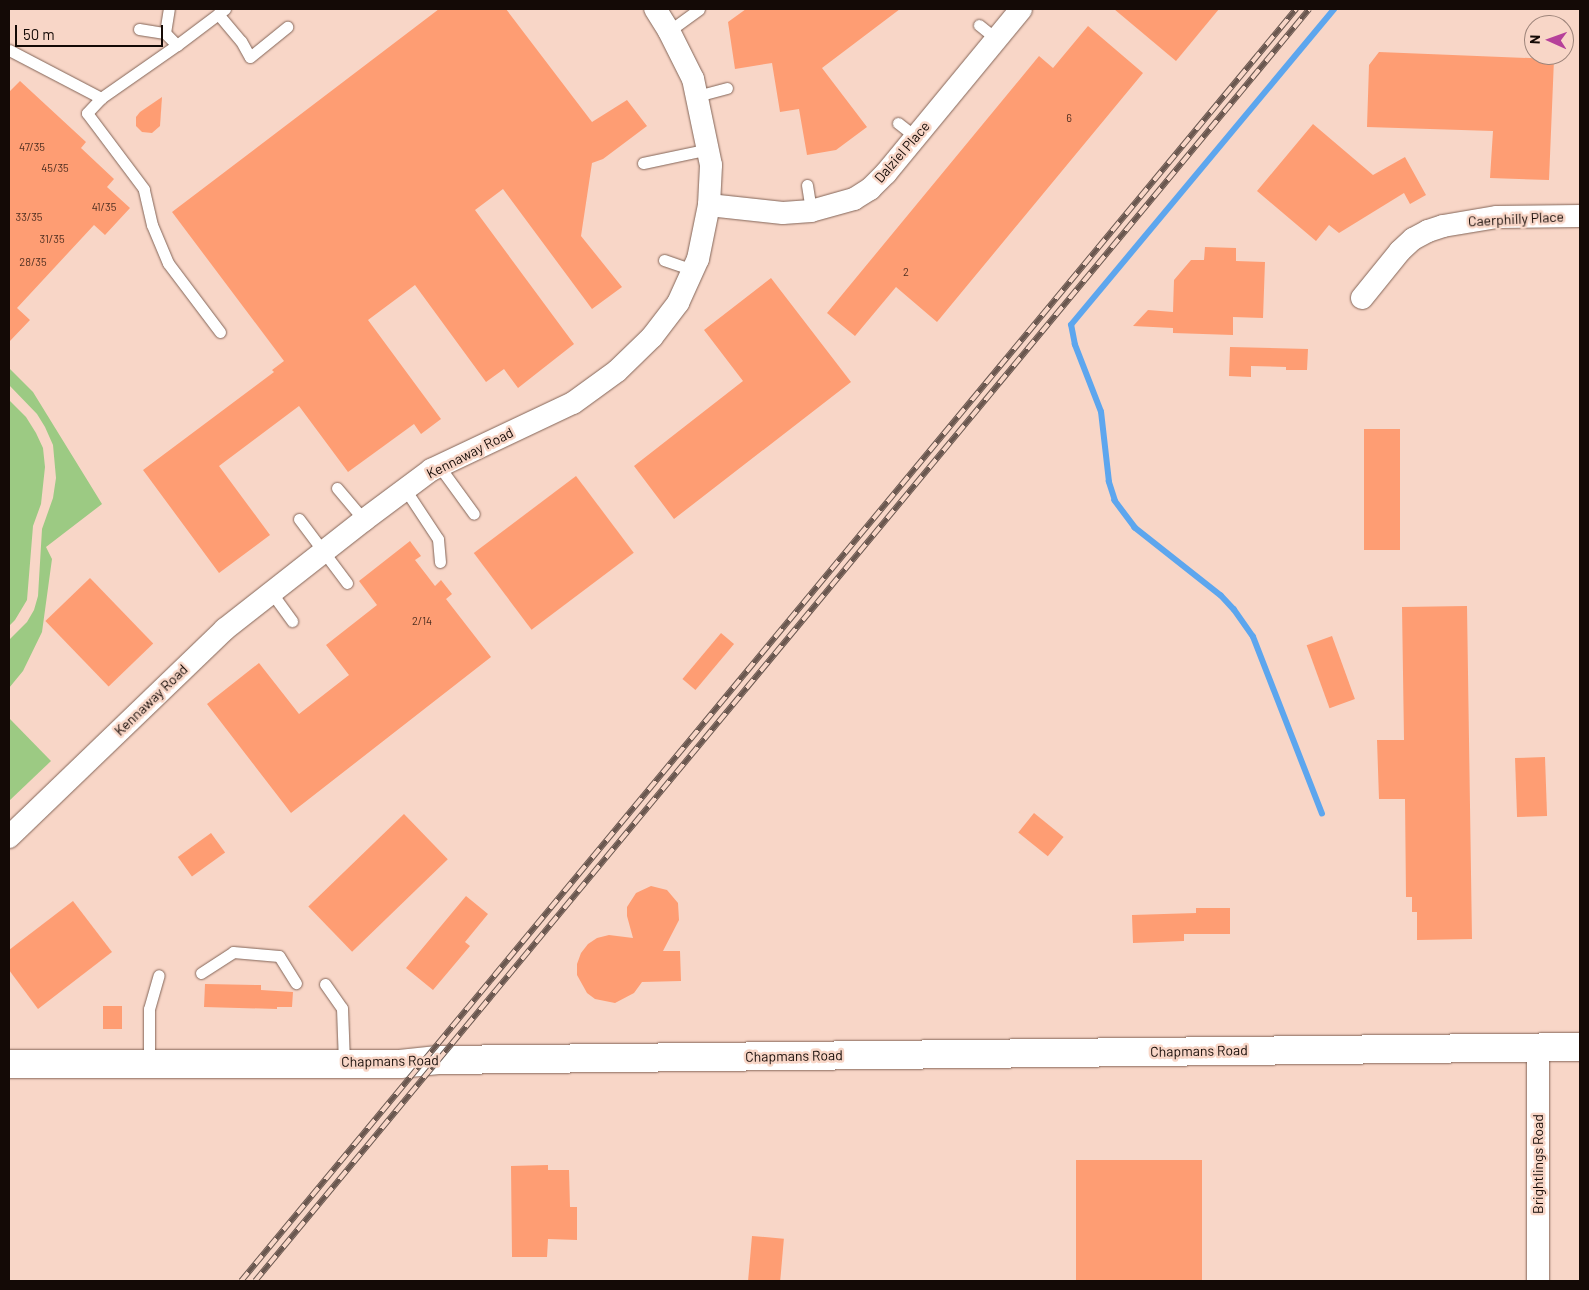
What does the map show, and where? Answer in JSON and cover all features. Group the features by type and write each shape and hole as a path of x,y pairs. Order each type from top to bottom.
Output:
{"street":[{"name":"Kennaway Road","path":"9,837 225,629 271,592 405,489 439,466 573,403 617,371 658,331 678,303 698,258 709,206 711,165 693,79 669,31 655,9"},
{"name":"Dalziel Place","path":"709,206 783,213 811,212 854,199 870,189 886,173 1021,9"},
{"name":"Caerphilly Place","path":"1362,298 1400,251 1413,239 1428,231 1468,221 1497,218 1580,216"},
{"name":"Chapmans Road","path":"9,1064 400,1064 438,1060 1580,1046"},
{"name":"Brightlings Road","path":"1538,1047 1538,1281"}],"lane":[{"path":"165,34 169,9"},
{"path":"669,31 699,9"},
{"path":"220,332 168,263 152,225 144,189 86,113 101,98 178,45 222,11 250,57 287,27"},
{"path":"979,24 996,38"},
{"path":"138,29 165,34 178,45"},
{"path":"9,50 101,98"},
{"path":"697,96 727,88"},
{"path":"898,122 916,137"},
{"path":"643,163 709,150"},
{"path":"807,186 811,212"},
{"path":"664,260 693,270"},
{"path":"439,466 474,514"},
{"path":"337,488 364,520"},
{"path":"405,489 438,539 440,562"},
{"path":"299,520 347,583"},
{"path":"271,592 292,621"},
{"path":"201,973 233,952 279,956 296,982"},
{"path":"150,1063 149,1009 159,975"},
{"path":"325,984 342,1008 344,1063"}],"green space":[{"path":"9,368 33,392 102,504 46,547 52,559 42,632 23,671 9,688 9,640 27,622 34,610 38,596 42,529 53,498 56,478 53,445 37,414 9,385"},
{"path":"9,400 26,417 36,433 43,448 45,467 41,504 33,526 27,600 15,620 9,626"},
{"path":"9,718 51,761 9,801"}],"building":[{"path":"439,9 506,9 592,122 627,100 647,126 603,159 592,163 581,236 622,287 592,309 503,189 475,210 574,344 518,388 504,369 486,382 415,285 368,320 441,419 421,434 414,424 348,472 299,406 219,466 270,535 219,573 143,470 274,372 272,370 284,361 172,212"},
{"path":"746,9 900,9 822,68 867,127 836,150 807,155 799,109 780,112 772,63 735,69 728,22"},
{"path":"1114,9 1219,9 1176,61"},
{"path":"1088,26 1143,73 937,322 896,287 855,336 827,313 1039,56 1053,68"},
{"path":"1379,52 1524,58 1524,65 1554,65 1549,180 1490,178 1493,131 1367,127 1369,65"},
{"path":"20,81 86,142 81,148 114,179 107,187 130,208 105,235 94,225 17,308 30,320 9,342 9,92"},
{"path":"162,97 160,126 152,133 142,132 136,126 136,117 140,112"},
{"path":"1313,124 1373,175 1405,157 1426,195 1410,204 1404,193 1339,233 1329,225 1316,241 1257,191"},
{"path":"1205,247 1236,248 1236,261 1265,262 1263,318 1233,317 1233,335 1173,333 1173,328 1133,326 1148,310 1173,312 1174,280 1191,260 1204,260"},
{"path":"771,278 851,382 674,519 634,466 743,381 704,330"},
{"path":"1230,347 1308,349 1307,370 1251,366 1251,377 1229,376"},
{"path":"1364,429 1400,429 1400,550 1364,550"},
{"path":"576,476 634,553 532,630 474,553"},
{"path":"410,541 421,556 415,560 435,586 441,580 452,594 446,599 491,657 291,813 207,704 259,663 299,714 349,675 326,645 377,605 359,581"},
{"path":"90,578 153,643 109,687 45,621"},
{"path":"1467,606 1472,939 1417,940 1417,912 1412,912 1412,897 1406,897 1405,799 1379,799 1377,740 1404,740 1402,607"},
{"path":"721,633 734,644 695,690 682,679"},
{"path":"1332,636 1355,699 1330,708 1307,645"},
{"path":"1545,757 1547,816 1517,817 1515,758"},
{"path":"1034,813 1064,837 1048,856 1018,832"},
{"path":"404,814 448,859 352,952 308,906"},
{"path":"211,833 225,852 192,877 178,857"},
{"path":"651,886 667,890 678,903 679,920 663,951 680,951 681,981 642,982 634,993 615,1003 595,999 587,993 577,975 577,964 581,953 588,944 597,938 609,935 633,938 627,916 627,907 636,893"},
{"path":"466,896 488,914 465,942 470,946 433,990 406,968"},
{"path":"73,901 112,952 38,1009 9,970 9,950"},
{"path":"1196,908 1230,908 1230,934 1184,934 1184,941 1133,943 1132,915 1196,913"},
{"path":"205,984 261,985 261,990 293,992 292,1007 277,1007 277,1009 204,1007"},
{"path":"103,1006 122,1006 122,1029 103,1029"},
{"path":"1076,1160 1202,1160 1202,1281 1076,1281"},
{"path":"548,1165 548,1170 569,1170 570,1207 577,1207 577,1240 548,1239 547,1257 512,1257 511,1166"},
{"path":"752,1236 784,1239 780,1281 748,1281"}],"waterway":[{"path":"1322,814 1253,637 1234,610 1221,596 1135,528 1115,501 1109,482 1101,412 1075,345 1071,325 1334,9"}],"railway":[{"path":"241,1281 1296,9"},
{"path":"255,1281 1309,9"}]}
